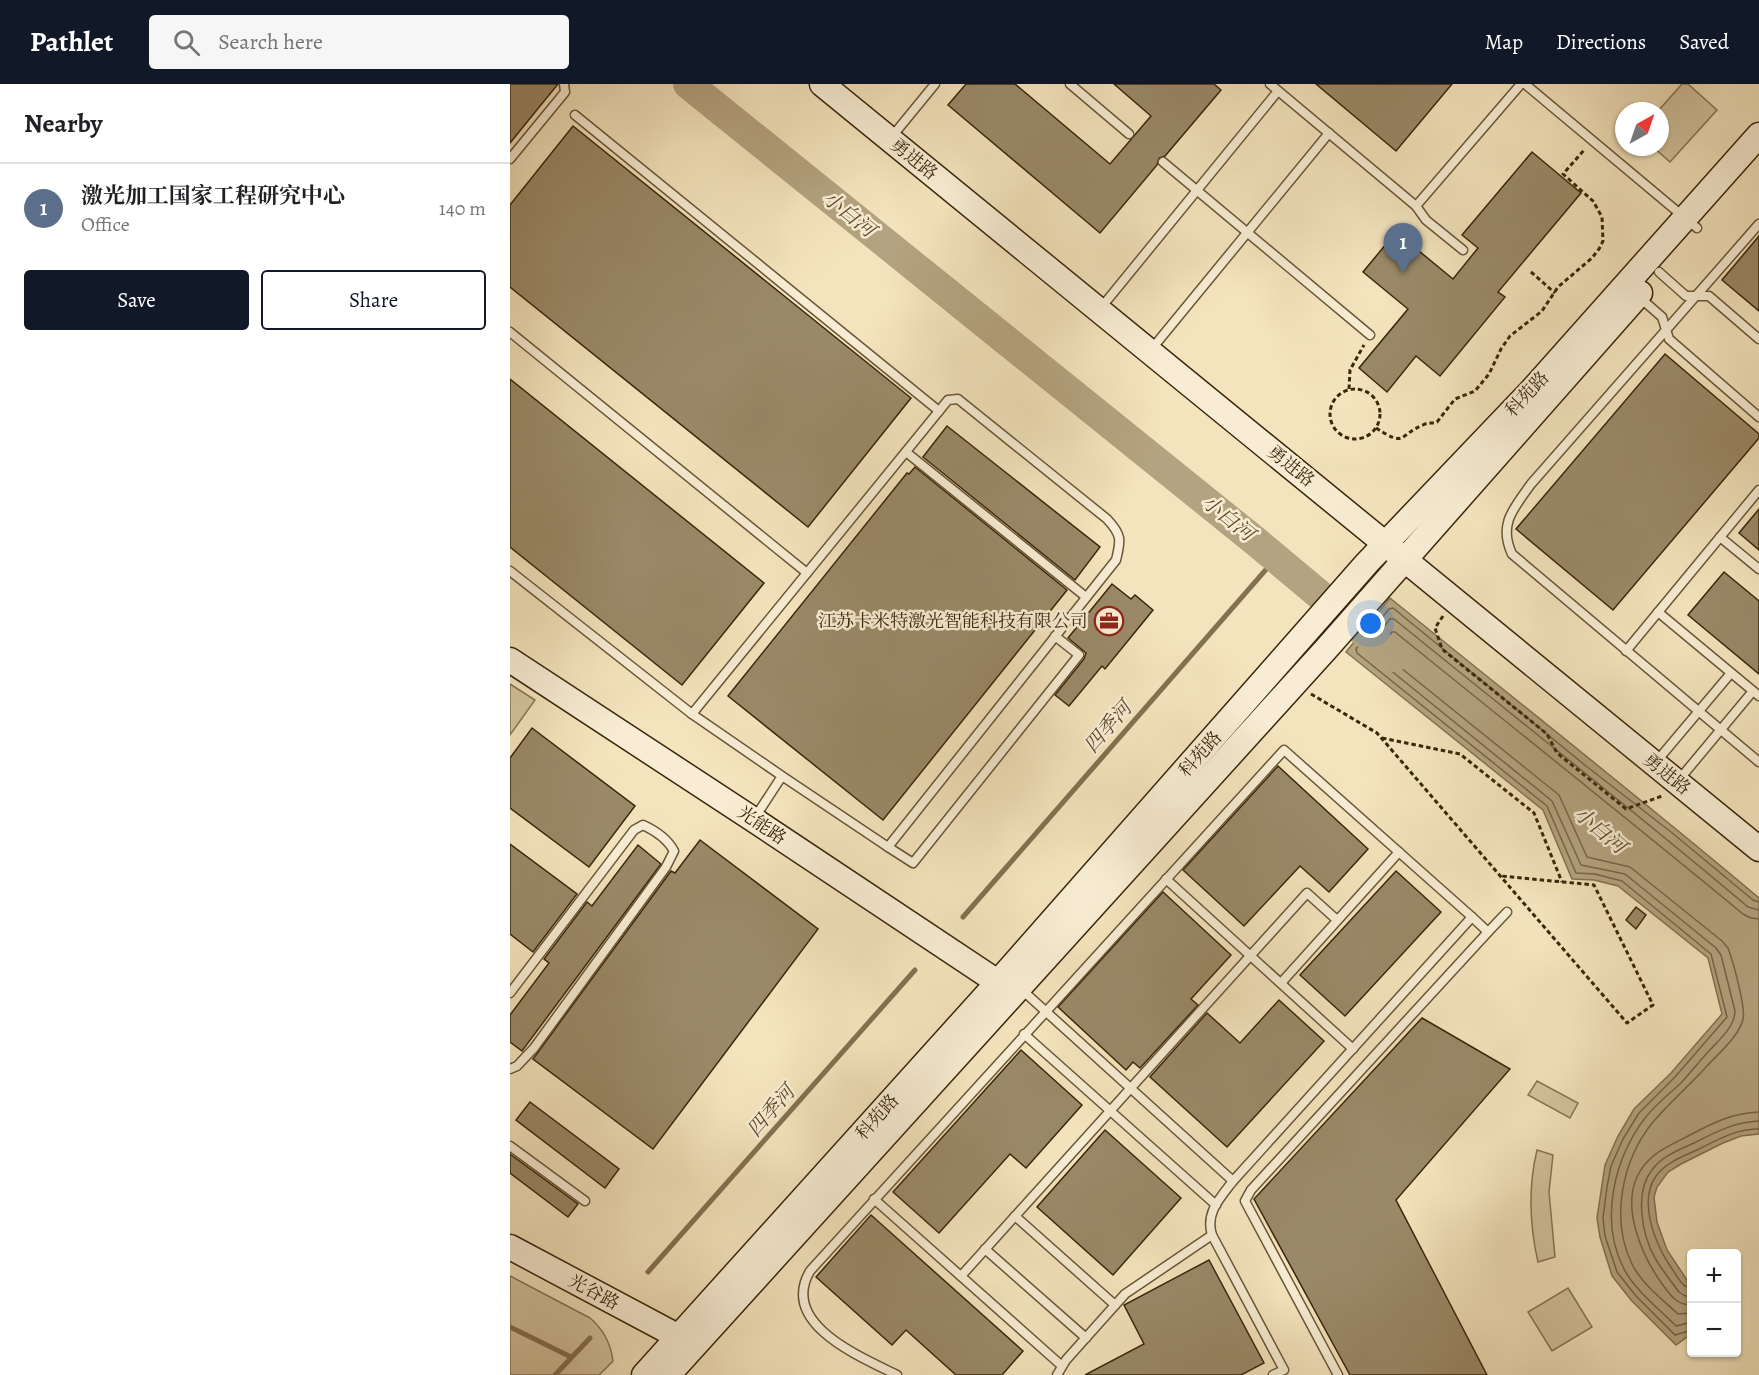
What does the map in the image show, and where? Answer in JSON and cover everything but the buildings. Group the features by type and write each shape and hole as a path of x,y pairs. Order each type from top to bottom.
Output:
{"street":[{"name":"勇进路","path":"822,84 1759,849"},
{"name":"科苑路","path":"644,1375 1327,648 1659,272 1691,223 1759,135"},
{"name":"科苑路","path":"668,1375 1010,987 1367,563 1691,223 1759,158"},
{"name":"光能路","path":"510,660 1010,987"},
{"name":"光谷路","path":"510,1247 679,1337"}],"lane":[{"path":"510,159 565,92 564,84"},
{"path":"890,139 935,84"},
{"path":"1070,84 1129,134"},
{"path":"1270,84 1416,206 1426,219 1463,250"},
{"path":"1416,206 1523,84 1691,223"},
{"path":"1099,310 1278,91"},
{"path":"575,115 939,411"},
{"path":"1150,351 1329,134"},
{"path":"1163,162 1370,335"},
{"path":"1759,224 1532,484 1508,517 1505,531 1512,554 1759,762"},
{"path":"1659,272 1686,296 1709,296 1759,339"},
{"path":"1638,296 1662,317 1669,339 1759,417"},
{"path":"510,332 807,573"},
{"path":"692,714 948,400 958,399 1107,519 1118,531 1120,544 1116,560 888,847"},
{"path":"906,452 1086,597"},
{"path":"1626,651 1759,490"},
{"path":"1720,537 1759,569"},
{"path":"510,571 692,714 913,863 1079,655 1055,636"},
{"path":"1658,612 1756,694 1720,729 1677,782"},
{"path":"1655,764 1731,673"},
{"path":"897,1375 850,1352 821,1330 803,1300 802,1289 810,1270 1284,750 1488,933"},
{"path":"754,820 782,776"},
{"path":"510,993 634,830 643,825 656,831 669,843 674,851 666,867 534,1048 517,1066 510,1069"},
{"path":"1281,983 1399,852"},
{"path":"1166,879 1353,1049"},
{"path":"961,1276 1307,893 1337,920"},
{"path":"1338,1375 1245,1201 1251,1190 1507,912"},
{"path":"1273,1375 1284,1370 1212,1235 1209,1217 1233,1181 1472,917"},
{"path":"1010,987 1044,1011 1233,1181"},
{"path":"1024,1034 1216,1205"},
{"path":"510,1146 585,1201"},
{"path":"874,1199 1062,1366"},
{"path":"1015,1216 1115,1305"},
{"path":"1057,1375 1086,1338 1131,1290 1212,1235"},
{"path":"986,1249 1086,1338"}],"path":[{"path":"1376,428 1396,439 1404,438 1421,425 1437,422 1455,399 1475,391 1489,374 1510,336 1542,311 1558,287 1592,258 1603,241 1602,217 1593,201 1563,174 1592,140"},
{"path":"1531,272 1556,293"},
{"path":"1348,389 1350,370 1370,335"},
{"path":"1348,389 1365,391 1378,403 1380,411 1376,428 1370,434 1355,440 1339,434 1330,421 1331,405 1341,392 1348,389"},
{"path":"1435,628 1442,649 1547,734 1557,753 1626,809 1649,801"},
{"path":"1294,683 1381,737 1627,1023 1653,1005 1594,885 1501,876"},
{"path":"1381,737 1460,754 1534,813 1563,882"}],"shaded area":[{"path":"1682,84 1688,84 1717,110 1670,162 1663,156 1669,156 1669,102 1666,102"},
{"path":"510,684 535,700 510,735"},
{"path":"1537,1081 1578,1103 1570,1118 1528,1095"},
{"path":"1537,1150 1553,1155 1549,1192 1555,1257 1538,1262 1531,1206 1532,1178"},
{"path":"510,1276 590,1318 606,1338 613,1361 599,1375 510,1375"},
{"path":"1568,1288 1592,1327 1552,1351 1528,1312"}],"water":[{"path":"1390,598 1759,898 1759,1134 1741,1136 1681,1164 1668,1172 1657,1187 1654,1197 1657,1222 1667,1250 1687,1280 1687,1337 1676,1345 1631,1300 1612,1276 1600,1237 1597,1218 1605,1165 1634,1109 1671,1073 1722,1014 1708,958 1618,886 1594,880 1572,879 1543,810 1346,652"}],"waterway":[{"name":"小白河","path":"688,84 1254,540 1394,657"},
{"name":"四季河","path":"963,917 1276,558"},
{"name":"四季河","path":"648,1272 915,970"},
{"path":"510,1327 571,1357"},
{"name":"四季河","path":"555,1375 590,1338"}],"place":[{"name":"激光加工国家工程研究中心","path":"1403,273"},
{"name":"江苏卡米特激光智能科技有限公司","path":"1109,621"}]}
